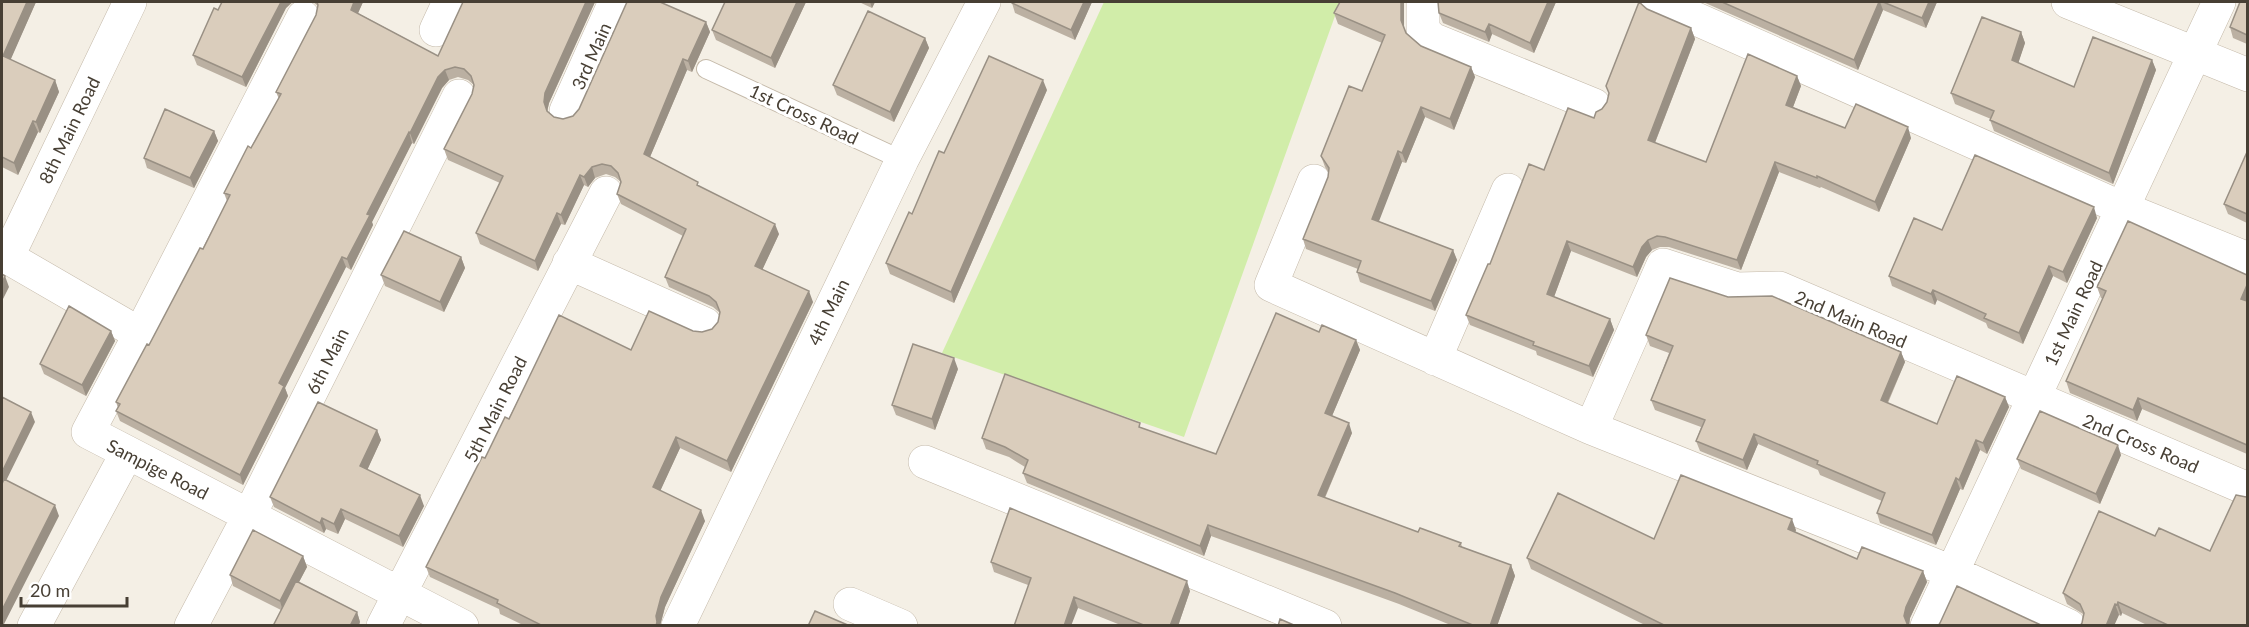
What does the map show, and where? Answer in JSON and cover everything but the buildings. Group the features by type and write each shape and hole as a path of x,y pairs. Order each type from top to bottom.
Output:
{"street":[{"name":"8th Main Road","path":"4,256 130,2"},
{"name":"3rd Main","path":"566,111 615,2"},
{"name":"4th Main","path":"678,626 902,159 984,2"},
{"path":"1423,2 1423,30 1432,39 1594,105"},
{"path":"1658,2 2122,208 2247,259"},
{"path":"2068,2 2247,75"},
{"name":"1st Main Road","path":"1927,626 2219,2"},
{"path":"4,256 140,334 303,17"},
{"name":"6th Main","path":"191,626 249,516 459,96"},
{"path":"1314,181 1271,285 1591,428 1952,572 2069,626"},
{"path":"1435,359 1508,190"},
{"name":"5th Main Road","path":"383,626 606,192"},
{"path":"570,263 705,324"},
{"name":"2nd Main Road","path":"1591,428 1663,265 1737,289 1779,288 2034,397"},
{"name":"Sampige Road","path":"140,334 88,432 462,626"},
{"name":"2nd Cross Road","path":"2034,397 2247,489"},
{"path":"34,626 127,453"},
{"path":"925,462 1325,626"},
{"path":"850,604 901,626"}],"lane":[{"name":"1st Cross Road","path":"706,69 902,159"}],"green space":[{"path":"1104,2 1340,2 1184,437 942,353"}]}
